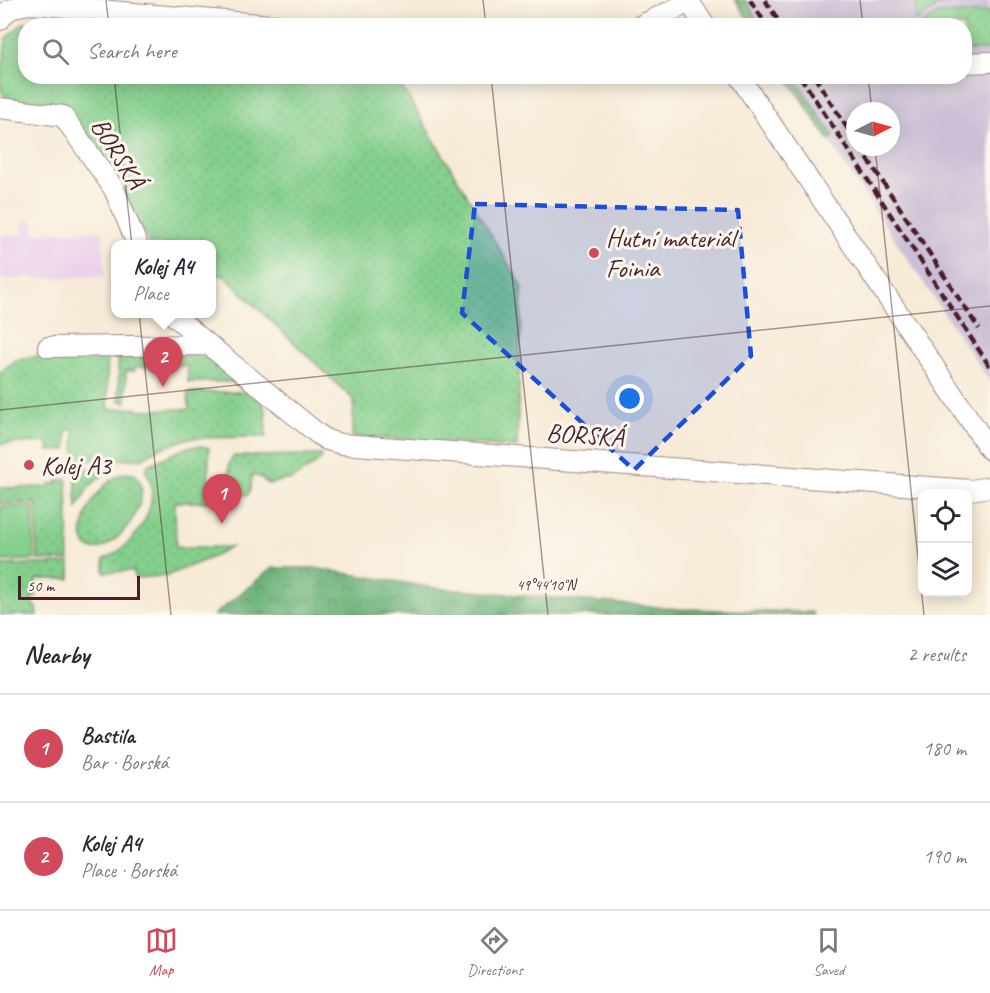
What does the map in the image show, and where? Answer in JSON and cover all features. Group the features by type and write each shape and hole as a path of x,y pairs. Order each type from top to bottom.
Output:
{"street":[{"path":"655,18 688,1 700,18"},
{"path":"0,20 13,7 31,4 192,18"},
{"path":"972,63 990,62"},
{"path":"744,84 990,450"},
{"name":"BORSKÁ","path":"0,108 63,116 114,189 135,240"},
{"name":"BORSKÁ","path":"177,318 312,429 327,440 341,444 971,490 990,487"},
{"path":"48,347 209,345"}],"highlighted area":[{"path":"475,204 738,210 751,356 634,470 462,313"}],"shaded area":[{"path":"735,0 990,0 990,382 791,84 972,84 972,18 747,18"},
{"path":"30,220 34,224 35,233 103,230 105,276 34,279 33,276 0,280 0,235 22,234 22,225"}],"green space":[{"path":"735,0 745,0 757,18 747,18"},
{"path":"915,0 948,0 948,4 941,4 920,18 916,18"},
{"path":"990,12 990,50 972,50 972,18 932,18 938,14"},
{"path":"18,27 18,84 400,84 522,286 517,447 352,437 354,400 223,275 216,276 216,240 147,240 117,179 64,105 9,102 0,89 6,38"},
{"path":"791,84 799,84 834,137 829,140"},
{"path":"104,354 107,357 108,409 189,409 188,392 253,392 260,395 266,412 266,437 189,438 156,450 141,459 75,461 74,429 67,430 67,450 48,451 48,442 0,444 0,372 16,360 39,356"},
{"path":"188,354 205,357 242,382 188,382 187,366 135,367 135,371 126,371 126,403 119,401 118,355"},
{"path":"188,447 209,448 208,502 175,502 176,547 231,547 166,576 135,578 134,571 104,572 104,559 126,545 149,510 152,496 151,483 146,471 148,465"},
{"path":"322,455 321,460 291,480 268,484 260,477 252,475 251,490 248,495 234,493 228,489 229,464 233,456"},
{"path":"111,467 88,488 77,508 75,469"},
{"path":"125,473 135,474 141,487 140,502 133,517 111,542 99,549 89,548 83,535 89,508 104,487"},
{"path":"67,479 69,560 37,560 36,503 0,504 0,488 49,487 49,484 58,483 58,480"},
{"path":"33,506 34,560 0,561 0,507"},
{"path":"70,563 70,579 36,579 36,597 32,597 37,615 0,615 0,565"},
{"path":"272,568 314,568 436,588 681,609 812,612 814,615 214,615"}],"railway":[{"path":"750,0 762,18"},
{"path":"765,0 777,18"},
{"path":"805,84 990,367"},
{"path":"819,84 846,126"},
{"path":"866,156 979,329"}],"place":[{"name":"Hutní materiál Foinia","path":"594,253"},
{"name":"Kolej A4","path":"163,387"},
{"name":"Kolej A3","path":"29,465"},
{"name":"Bastila","path":"222,524"}]}
